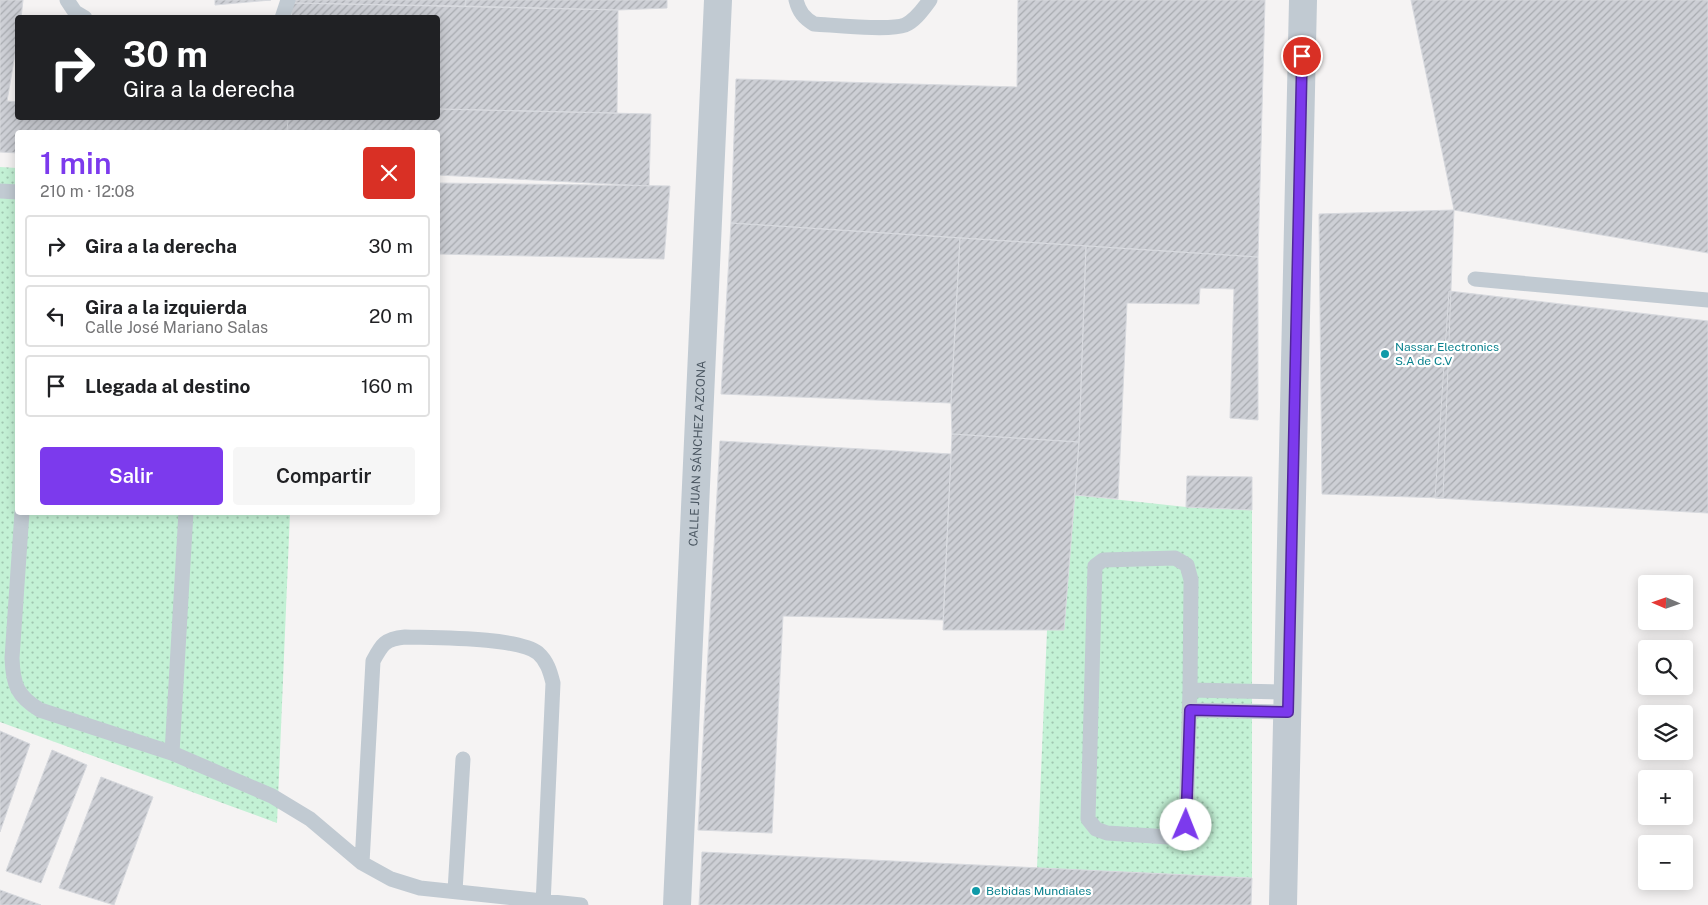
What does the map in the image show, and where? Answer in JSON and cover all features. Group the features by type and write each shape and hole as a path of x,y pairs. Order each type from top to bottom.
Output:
{"street":[{"name":"CALLE JUAN SÁNCHEZ AZCONA","path":"677,905 718,0"},
{"path":"1283,905 1303,0"}],"lane":[{"path":"67,0 75,12 80,15"},
{"path":"283,15 288,0"},
{"path":"796,0 800,12 814,24 889,28 905,24 916,18 930,0"},
{"path":"0,191 15,192"},
{"path":"1475,279 1708,300"},
{"path":"22,515 12,658 13,674 18,689 26,702 40,710 172,753 272,796 310,818 362,863 392,879 420,888 543,903 581,905"},
{"path":"172,753 186,515"},
{"path":"1175,558 1186,566 1191,580 1190,690 1186,825 1181,834 1169,837 1107,833 1096,830 1088,819 1094,580 1095,566 1103,560 1175,558"},
{"path":"362,863 373,661 381,646 392,638 405,637 507,642 523,645 537,652 549,666 553,683 543,903"},
{"path":"1190,690 1288,702"},
{"path":"1190,710 1288,702"},
{"path":"455,892 463,759"}],"green space":[{"path":"0,167 15,168 15,515 290,515 277,823 0,722"},
{"path":"1075,495 1186,507 1252,510 1252,878 1037,868 1047,630 1063,630"}],"building":[{"path":"0,0 23,0 21,15 15,15 15,54 7,101 15,102 15,120 288,120 287,130 15,130 15,153 0,152"},
{"path":"215,0 271,0 215,5"},
{"path":"292,0 466,0 465,6 292,3"},
{"path":"466,0 667,0 667,8 618,10 465,6"},
{"path":"1018,0 1265,0 1258,257 731,223 736,79 1017,87"},
{"path":"1411,0 1708,0 1708,253 1454,210"},
{"path":"292,3 618,10 617,113 440,109 440,15 291,15"},
{"path":"440,109 651,114 649,186 440,175 440,130 287,130 288,120 440,120"},
{"path":"440,183 670,186 664,259 440,254"},
{"name":"Nassar Electronics S.A de C.V","path":"1454,210 1443,498 1322,494 1319,214"},
{"path":"731,223 960,238 951,403 721,394"},
{"path":"960,238 1086,246 1079,442 952,434 951,403"},
{"path":"1086,246 1258,257 1258,420 1230,418 1234,289 1200,288 1199,304 1127,303 1118,499 1075,495 1079,442"},
{"path":"1449,291 1708,321 1708,513 1435,498"},
{"path":"952,434 1079,442 1064,630 943,630"},
{"path":"720,441 951,454 943,620 783,616 772,833 698,830"},
{"path":"1187,476 1252,477 1252,510 1186,507"},
{"path":"0,731 30,744 0,832"},
{"path":"52,750 87,765 41,883 6,871"},
{"path":"101,777 153,797 114,905 59,888"},
{"name":"Bebidas Mundiales","path":"702,852 1252,878 1251,905 699,905"},
{"path":"0,890 41,905 0,905"}],"place":[{"name":"Nassar Electronics S.A de C.V","path":"1385,354"},
{"name":"Bebidas Mundiales","path":"976,891"}],"route":[{"path":"1186,825 1190,710 1288,712 1302,56"}]}
